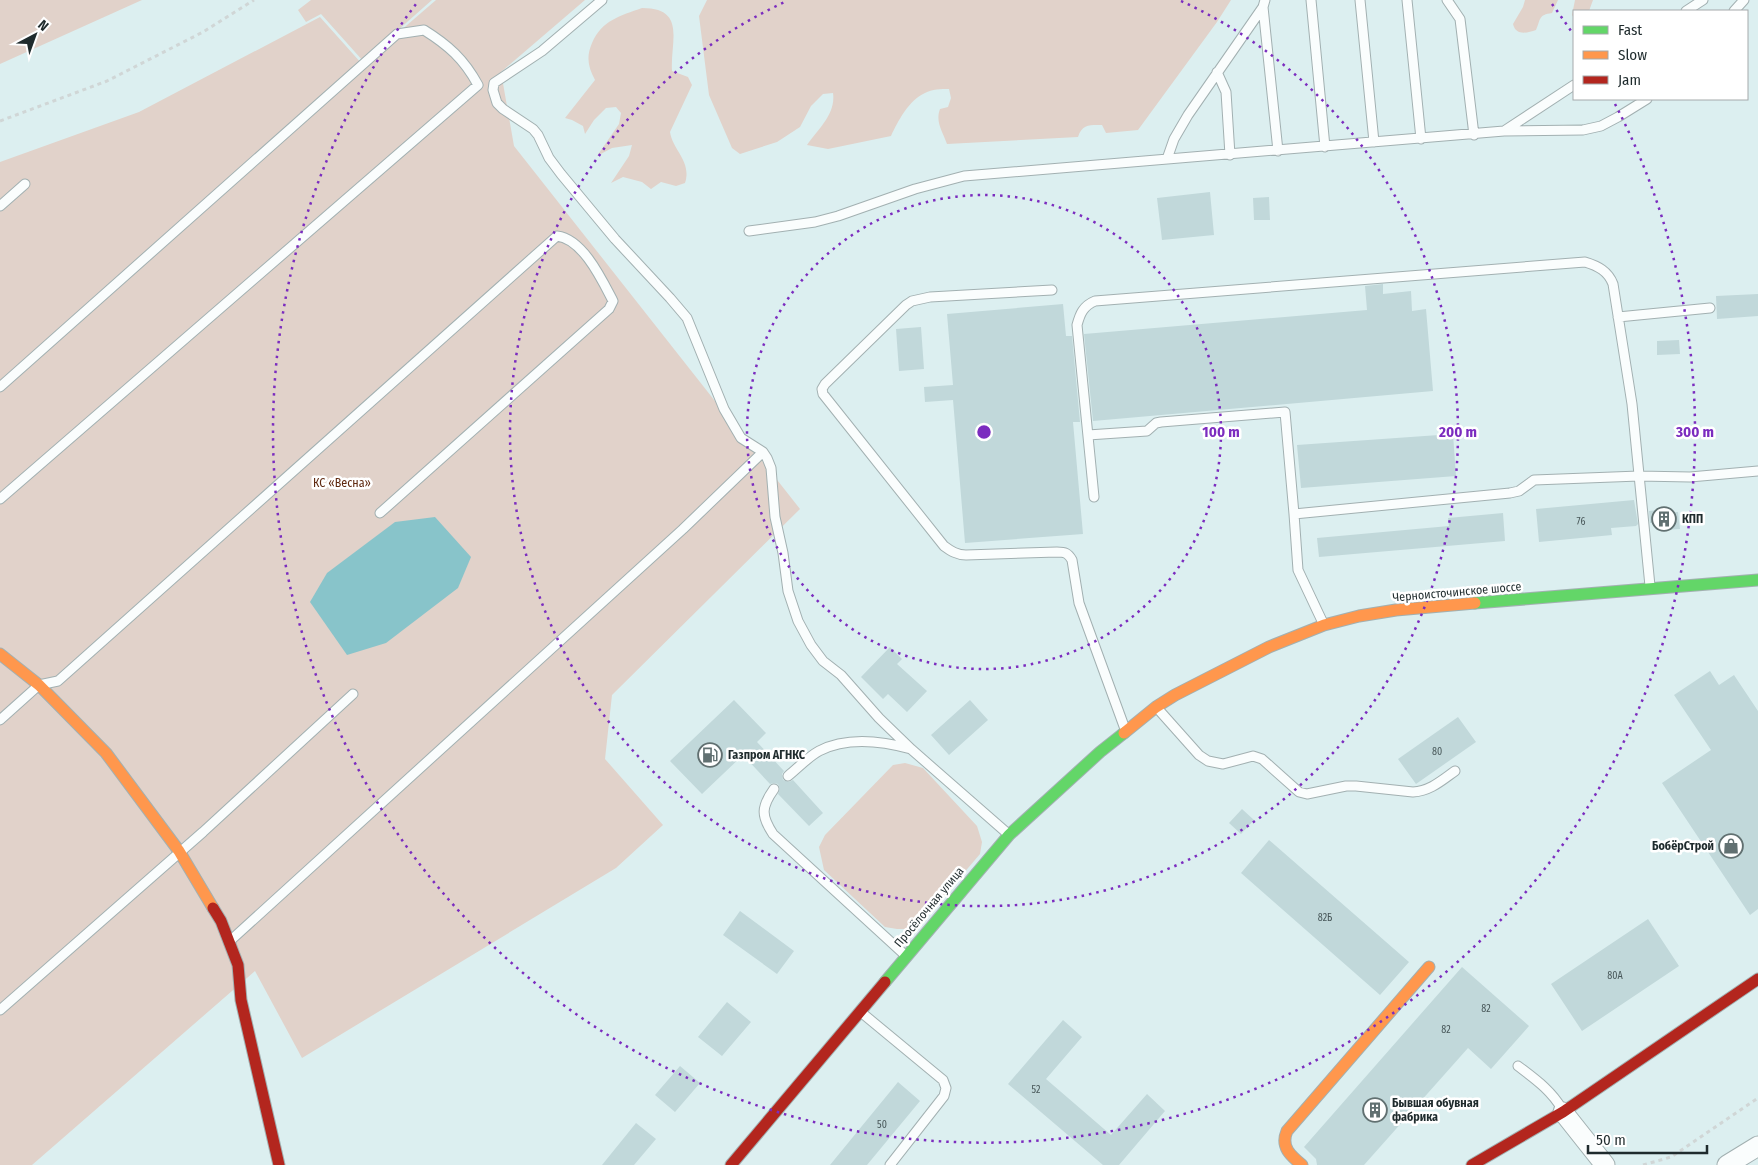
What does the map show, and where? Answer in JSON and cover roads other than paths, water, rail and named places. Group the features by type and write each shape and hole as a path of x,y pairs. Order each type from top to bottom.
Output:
{"main road":[{"name":"Черноисточинское шоссе","path":"1175,694 1269,647 1324,625 1359,616 1396,610 1758,580"},
{"path":"0,654 39,685 106,753 179,852 221,921 238,965 241,1000 279,1165"},
{"name":"Просёлочная улица","path":"731,1165 1009,835 1100,752 1175,694"},
{"path":"1302,1165 1285,1148 1284,1136 1287,1131 1428,967"},
{"path":"1472,1165 1563,1112 1758,979"}],"street":[{"path":"1563,1112 1605,1165"},
{"path":"1727,1165 1758,1146"}],"lane":[{"path":"602,0 542,51 494,83 494,98 503,109 533,129 549,158 561,174 615,239 687,318 724,409 741,438 763,452 771,468 775,517 783,553 788,590 798,621 811,645 823,661 841,675 879,718 911,750 1009,835"},
{"path":"1311,0 1326,147"},
{"path":"1360,0 1374,142"},
{"path":"1407,0 1421,139"},
{"path":"1448,0 1460,19 1474,135"},
{"path":"1688,10 1703,0"},
{"path":"1735,10 1744,0"},
{"path":"1264,4 1278,151"},
{"path":"1167,159 1174,139 1264,4"},
{"path":"0,387 397,34 424,30 448,46 470,69 478,85 0,499"},
{"path":"1218,72 1226,92 1230,155"},
{"path":"1504,131 1573,86"},
{"path":"749,230 815,222 838,216 915,189 964,176 1504,131 1583,130 1601,126 1618,118 1645,100"},
{"path":"0,206 25,184"},
{"path":"0,720 39,685 58,681 557,236 566,237 583,252 602,279 613,301 609,309 380,512"},
{"path":"1094,497 1077,325 1082,312 1090,303 1095,301 1577,262 1592,264 1608,275 1613,284 1632,404 1650,589"},
{"path":"1052,290 930,297 912,301 822,389 823,394 944,546 952,552 966,555 1065,552 1069,555 1072,560 1079,603 1126,732"},
{"path":"1618,317 1710,308"},
{"path":"1088,435 1147,431 1156,423 1161,422 1285,412 1298,570 1324,625"},
{"path":"229,942 683,529 763,452"},
{"path":"1294,514 1519,492 1534,480 1639,476 1690,478 1758,471"},
{"path":"0,1010 203,832 353,694"},
{"path":"1156,707 1199,755 1208,761 1223,764 1253,756 1262,759 1293,788 1307,794 1346,786 1421,792 1429,789 1455,770"},
{"path":"788,776 818,752 840,744 880,742 911,750"},
{"path":"774,789 766,802 764,811 765,822 773,834 906,956"},
{"path":"860,1012 943,1080 946,1088 944,1096 890,1165"},
{"path":"1518,1066 1556,1098 1563,1112"}],"water":[{"path":"435,517 471,557 458,588 386,643 347,655 310,602 327,573 395,522"}],"place":[{"name":"КПП","path":"1664,519"},
{"name":"Газпром АГНКС","path":"710,755"},
{"name":"БобёрСтрой","path":"1731,846"},
{"name":"Бывшая обувная фабрика","path":"1375,1110"}],"park label":[{"name":"КС «Весна»","path":"342,483"}]}
